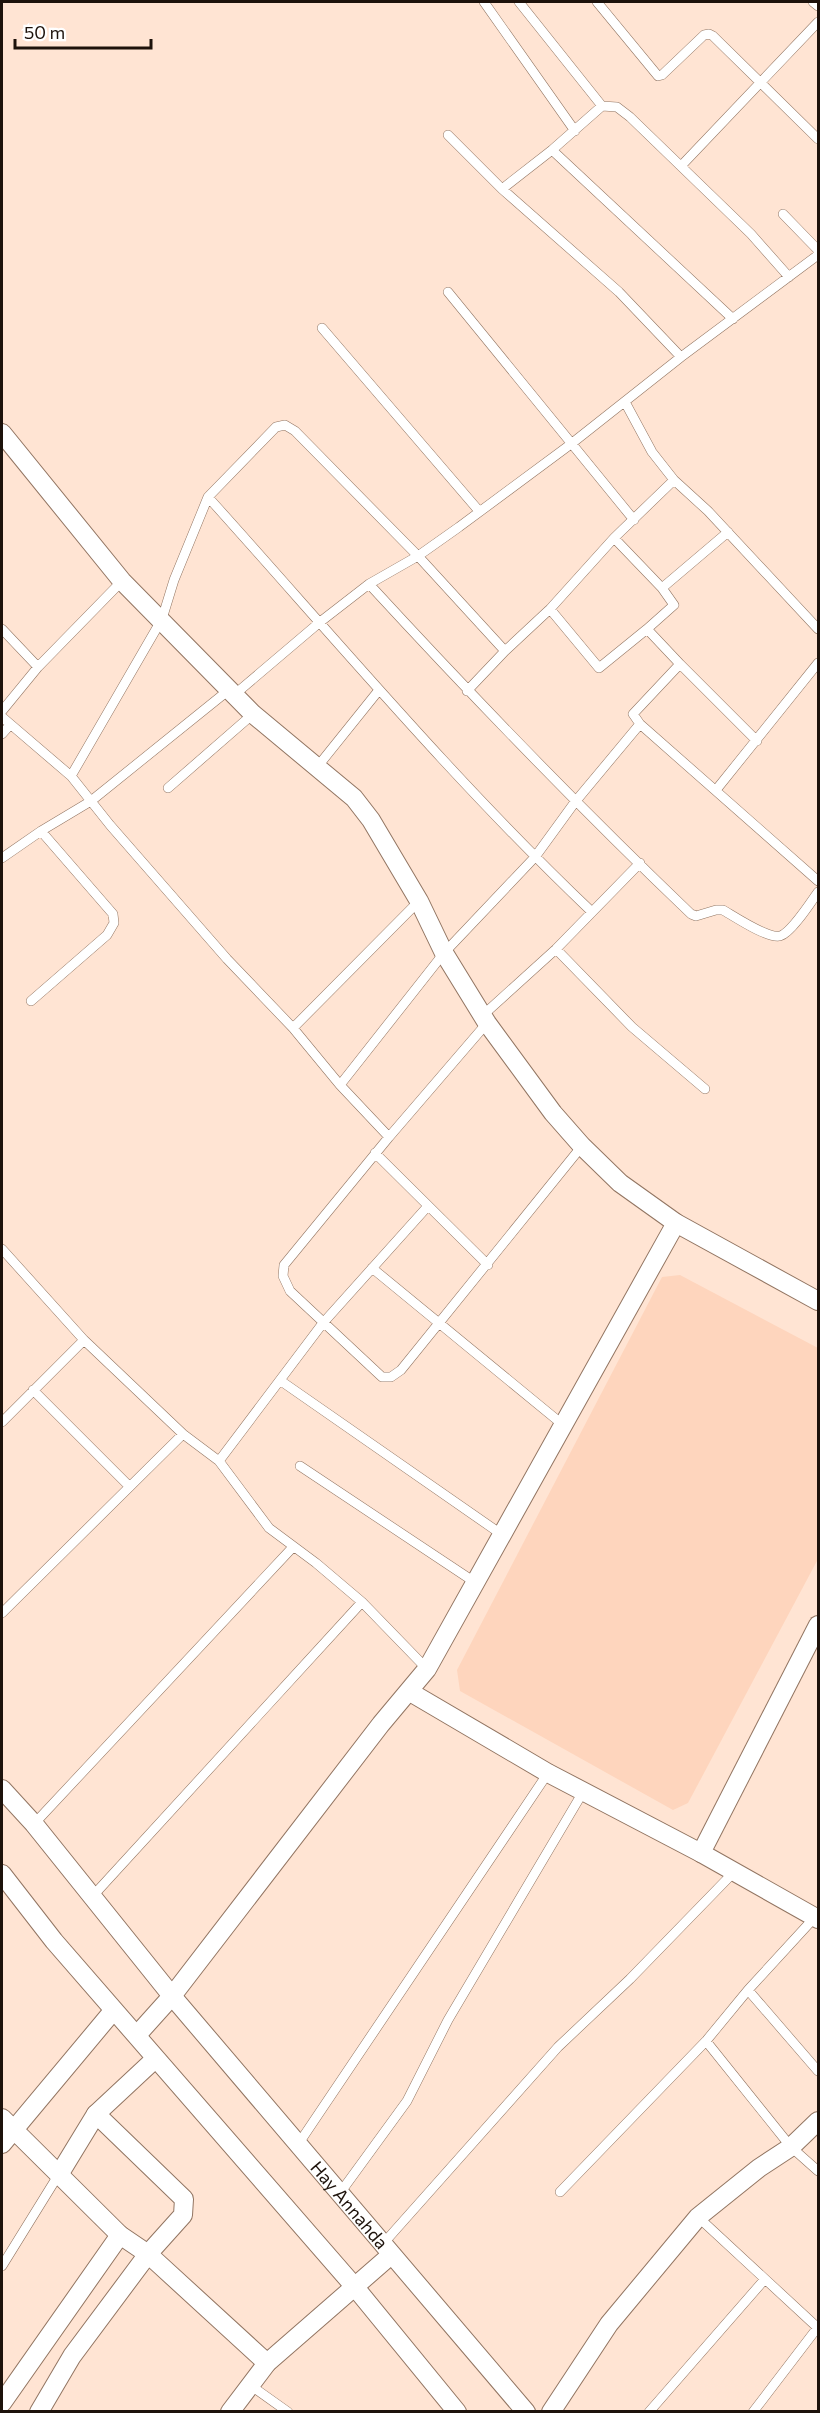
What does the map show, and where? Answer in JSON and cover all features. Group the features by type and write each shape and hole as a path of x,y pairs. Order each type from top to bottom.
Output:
{"street":[{"path":"2,434 122,581 162,619 253,714 354,798 371,820 419,901 444,953 485,1020 553,1113 582,1146 620,1183 676,1223 819,1301"},
{"path":"137,2035 172,1996 381,1724 427,1669 676,1223"},
{"path":"701,1853 819,1625"},
{"path":"410,1692 548,1773 701,1853 817,1918"},
{"name":"Hay Annahda","path":"2,1789 34,1824 172,1996 526,2412"},
{"path":"2,1874 8,1895 54,1941 113,2011 137,2035 154,2059 354,2286 457,2412"},
{"path":"2,2144 8,2123 113,2011"},
{"path":"60,2173 96,2114 154,2059"},
{"path":"39,2412 72,2356 148,2254 183,2215 184,2199 96,2114"},
{"path":"551,2412 609,2324 698,2217 759,2168 791,2147 819,2121"},
{"path":"8,2123 120,2235 148,2254 267,2363"},
{"path":"2,2403 120,2235"},
{"path":"230,2412 267,2363 354,2286 387,2250"}],"lane":[{"path":"484,2 574,131"},
{"path":"519,2 602,106"},
{"path":"597,2 655,75 662,75 709,34 819,139"},
{"path":"813,2 819,6"},
{"path":"681,166 819,21"},
{"path":"502,189 552,150 602,106 617,107 751,234 789,277"},
{"path":"448,135 502,189 619,292 681,357"},
{"path":"552,150 733,319"},
{"path":"2,858 41,831 92,801 369,584 418,556 571,444 681,357 789,277 819,252 783,214"},
{"path":"448,292 634,520"},
{"path":"322,328 479,511"},
{"path":"625,402 652,452 674,480 728,532 819,629"},
{"path":"71,776 162,619 174,580 208,497 276,427 285,425 295,431 418,556 505,651"},
{"path":"467,691 550,609 614,538 674,480"},
{"path":"208,497 379,690 535,857 592,912"},
{"path":"662,588 728,532"},
{"path":"550,609 599,668 674,605 662,588 614,538"},
{"path":"2,711 38,667 122,581"},
{"path":"369,584 467,691 575,802 691,914 696,916 723,910 770,936 780,936 787,931 819,892"},
{"path":"2,629 38,667"},
{"path":"647,629 757,741"},
{"path":"716,790 819,663"},
{"path":"680,664 633,714 640,724 819,881"},
{"path":"318,766 379,690"},
{"path":"168,788 253,714"},
{"path":"2,717 71,776 110,825 227,959 293,1028 340,1085 388,1137"},
{"path":"340,1085 444,953 535,857 575,802 640,724"},
{"path":"2,734 10,725"},
{"path":"31,1001 107,935 114,922 113,914 41,831"},
{"path":"582,1146 488,1265 401,1370 391,1377 382,1377 323,1323 290,1291 283,1276 284,1265 485,1020 640,863"},
{"path":"293,1028 419,901"},
{"path":"556,950 632,1027 705,1089"},
{"path":"375,1153 488,1265"},
{"path":"219,1461 323,1323 428,1206"},
{"path":"2,1249 84,1340 183,1434 219,1461 269,1528 324,1569 362,1602 427,1669"},
{"path":"372,1268 562,1424"},
{"path":"2,1422 84,1340"},
{"path":"281,1381 501,1534"},
{"path":"33,1390 129,1486"},
{"path":"2,1613 183,1434"},
{"path":"300,1466 476,1583"},
{"path":"34,1824 293,1547"},
{"path":"92,1898 362,1602"},
{"path":"299,2144 548,1773"},
{"path":"340,2193 407,2101 448,2020 583,1792"},
{"path":"387,2250 558,2047 630,1979 734,1872"},
{"path":"560,2192 706,2041 748,1990 817,1918"},
{"path":"748,1990 819,2071"},
{"path":"706,2041 791,2147 819,2170"},
{"path":"2,2266 60,2173"},
{"path":"698,2217 818,2327 753,2412"},
{"path":"649,2412 765,2279"},
{"path":"250,2385 288,2412"}],"shaded area":[{"path":"680,1275 818,1348 818,1559 688,1803 673,1810 460,1691 457,1670 662,1277"}]}
